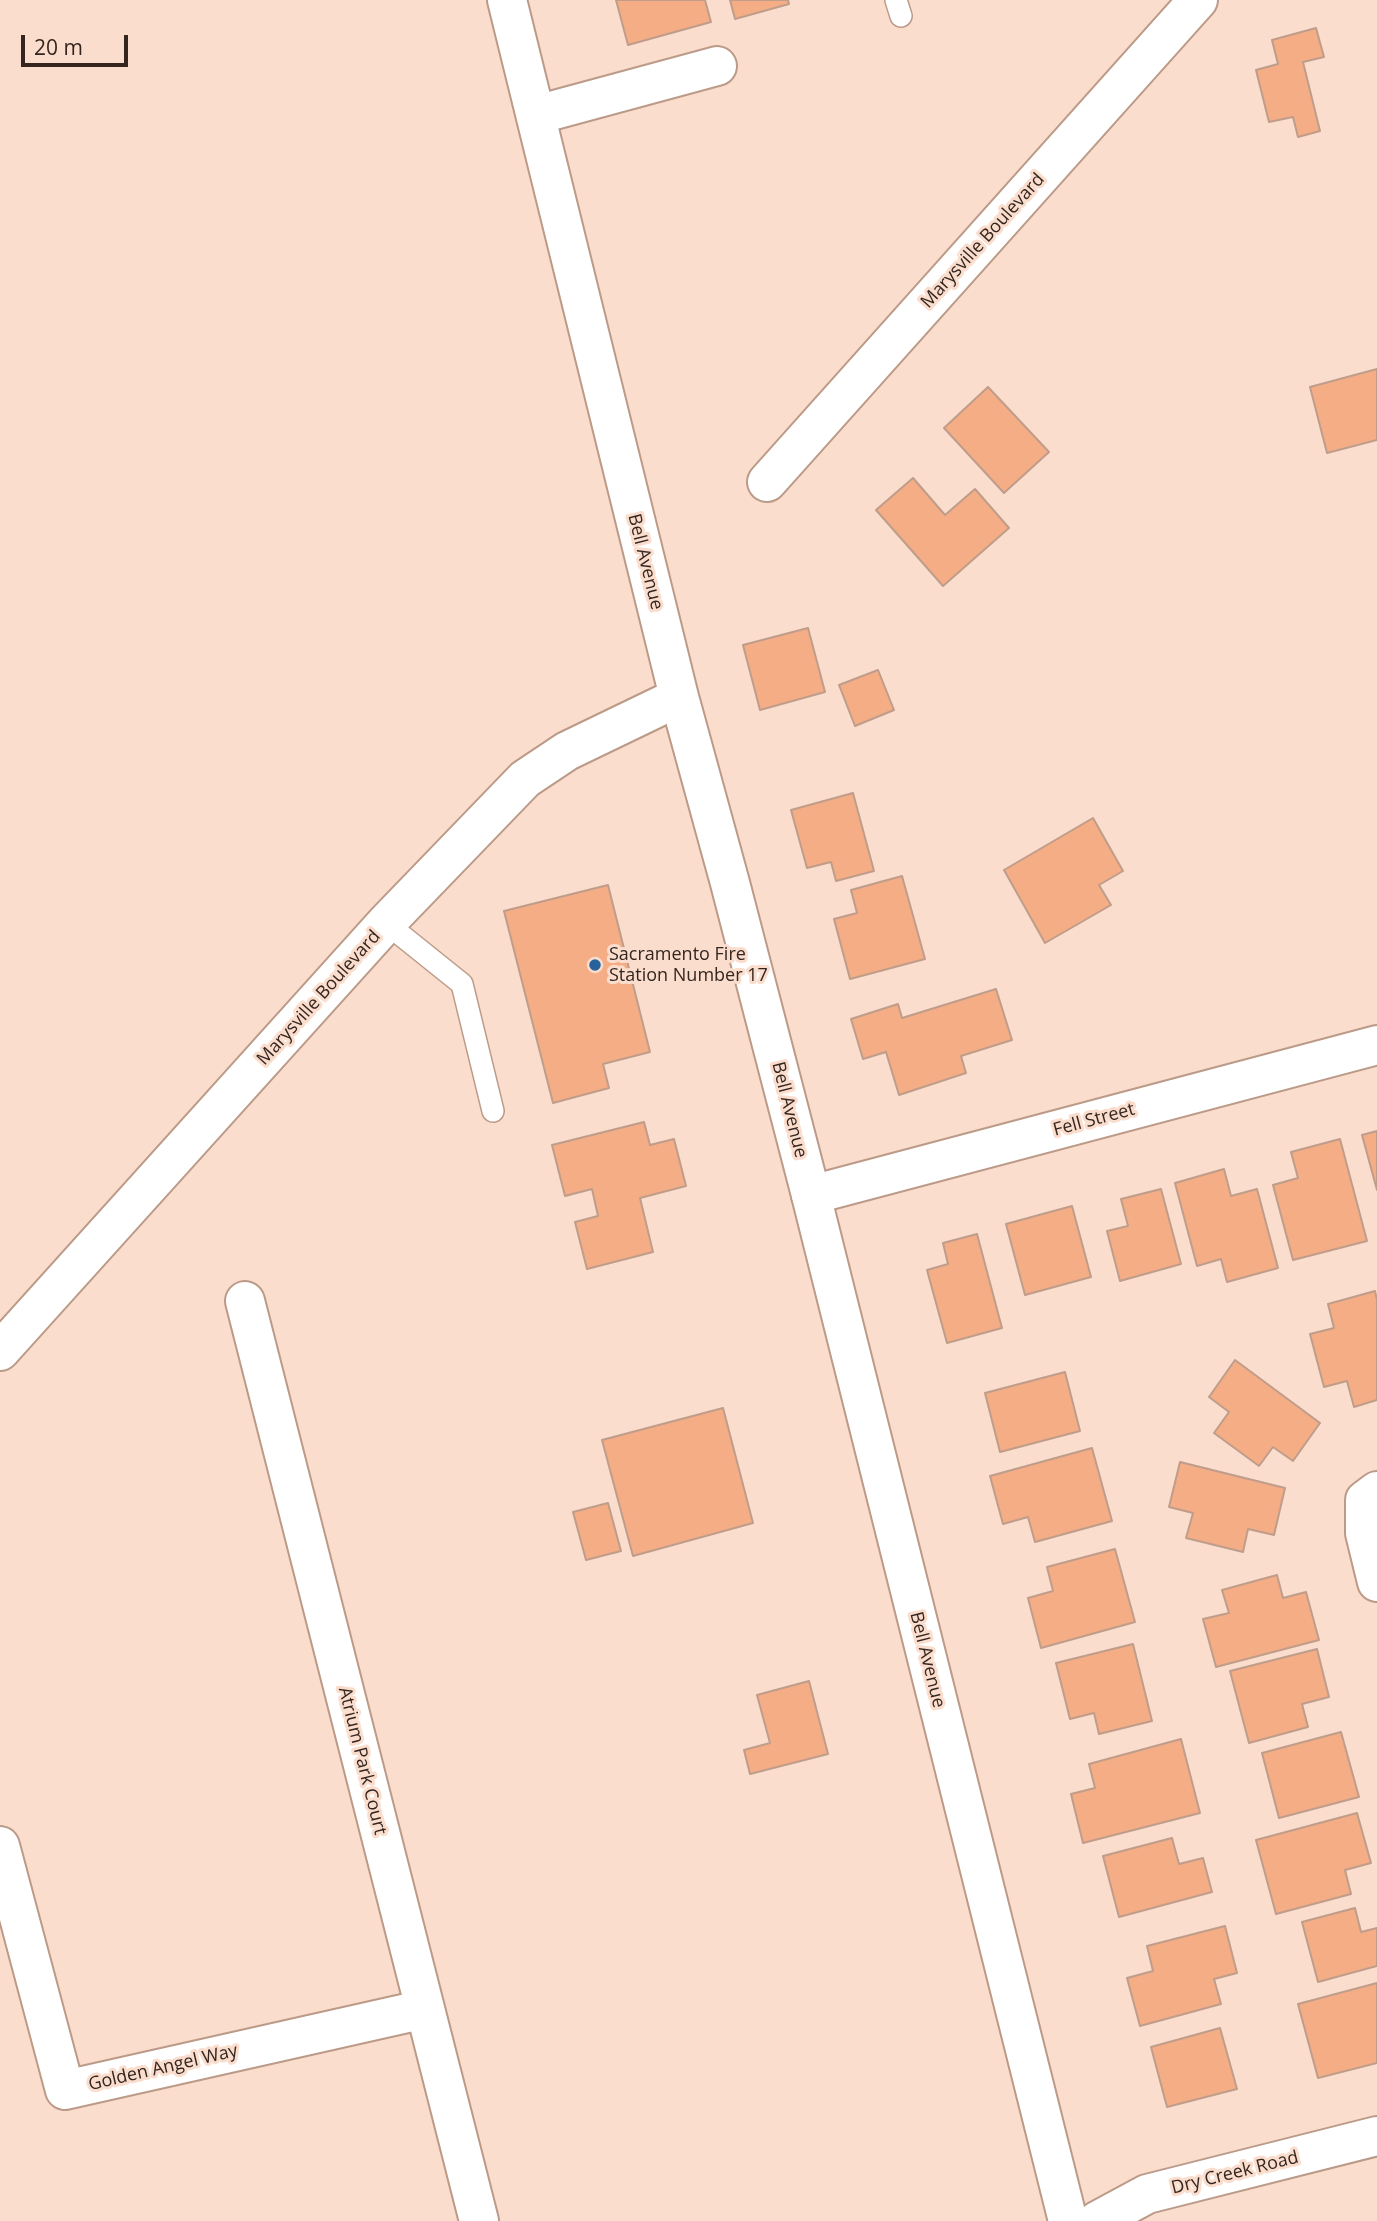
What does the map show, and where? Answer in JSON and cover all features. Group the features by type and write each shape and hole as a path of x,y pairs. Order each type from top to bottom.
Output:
{"street":[{"name":"Bell Avenue","path":"507,0 678,697 730,883 811,1195 1068,2221"},
{"name":"Marysville Boulevard","path":"768,482 1198,0"},
{"path":"536,115 717,66"},
{"name":"Marysville Boulevard","path":"0,1351 386,923 525,779 567,751 678,697"},
{"name":"Fell Street","path":"811,1195 1377,1045"},
{"name":"Atrium Park Court","path":"245,1301 479,2221"},
{"path":"1377,1491 1365,1500 1365,1533 1377,1582"},
{"name":"Golden Angel Way","path":"0,1846 65,2090 425,2009"},
{"name":"Dry Creek Road","path":"1097,2221 1147,2194 1377,2136"}],"lane":[{"path":"386,923 462,984 493,1111"}],"building":[{"path":"616,0 705,0 711,22 628,45"},
{"path":"730,0 788,0 789,4 735,19"},
{"path":"1316,28 1324,57 1303,62 1320,131 1298,137 1293,117 1269,122 1256,70 1278,64 1272,40"},
{"path":"1377,369 1377,440 1327,453 1310,387"},
{"path":"988,387 1049,452 1004,493 944,428"},
{"path":"913,478 945,515 975,489 1009,528 943,586 876,510"},
{"path":"808,628 825,692 760,710 743,645"},
{"path":"878,670 894,710 855,726 839,685"},
{"path":"853,793 874,871 836,881 831,862 807,868 791,810"},
{"path":"1093,818 1123,871 1099,885 1111,905 1045,943 1004,870"},
{"path":"902,876 925,959 850,979 834,919 857,913 851,890"},
{"path":"608,885 650,1052 603,1064 609,1088 553,1103 504,911"},
{"path":"996,989 1012,1040 961,1056 966,1073 899,1095 886,1052 863,1059 851,1019 898,1004 902,1018"},
{"path":"644,1122 650,1145 674,1139 686,1186 640,1198 653,1252 587,1269 575,1222 598,1216 592,1189 565,1196 552,1145"},
{"path":"1377,1131 1377,1190 1362,1135"},
{"path":"1340,1139 1367,1241 1293,1260 1273,1185 1298,1178 1291,1152"},
{"path":"1224,1169 1231,1196 1257,1189 1278,1268 1227,1282 1221,1259 1197,1266 1175,1183"},
{"path":"1161,1189 1181,1264 1120,1281 1107,1231 1128,1226 1121,1199"},
{"path":"1072,1206 1091,1277 1025,1295 1006,1224"},
{"path":"977,1234 1002,1328 947,1343 927,1270 948,1264 943,1243"},
{"path":"1375,1291 1377,1400 1354,1407 1347,1381 1324,1387 1310,1334 1334,1328 1328,1304"},
{"path":"1235,1360 1320,1423 1293,1461 1273,1447 1259,1466 1214,1433 1229,1412 1209,1397"},
{"path":"1065,1372 1080,1431 1000,1452 985,1393"},
{"path":"723,1408 753,1523 633,1556 602,1440"},
{"path":"1092,1448 1112,1521 1035,1542 1028,1517 1003,1524 990,1476"},
{"path":"1180,1462 1285,1488 1274,1535 1248,1529 1243,1552 1186,1538 1193,1513 1169,1507"},
{"path":"608,1503 621,1551 586,1560 573,1512"},
{"path":"1115,1549 1135,1622 1041,1648 1028,1598 1053,1591 1047,1567"},
{"path":"1277,1575 1283,1598 1306,1592 1319,1640 1216,1667 1203,1619 1229,1613 1222,1590"},
{"path":"1133,1644 1152,1721 1099,1734 1094,1713 1070,1719 1056,1663"},
{"path":"1317,1649 1329,1697 1302,1704 1308,1727 1249,1743 1230,1671"},
{"path":"809,1681 828,1754 750,1774 744,1750 770,1743 757,1695"},
{"path":"1341,1732 1359,1797 1279,1818 1262,1753"},
{"path":"1181,1739 1200,1813 1083,1843 1071,1794 1095,1788 1089,1764"},
{"path":"1357,1813 1371,1863 1345,1870 1351,1894 1276,1914 1256,1840"},
{"path":"1172,1838 1179,1864 1203,1858 1212,1892 1119,1917 1103,1856"},
{"path":"1355,1908 1361,1932 1377,1928 1377,1966 1318,1982 1302,1922"},
{"path":"1225,1926 1237,1973 1214,1979 1221,2004 1140,2026 1127,1978 1153,1971 1147,1946"},
{"path":"1377,1983 1377,2063 1318,2078 1298,2004"},
{"path":"1220,2028 1237,2089 1167,2107 1151,2047"}],"place":[{"name":"Sacramento Fire Station Number 17","path":"595,965"}]}
